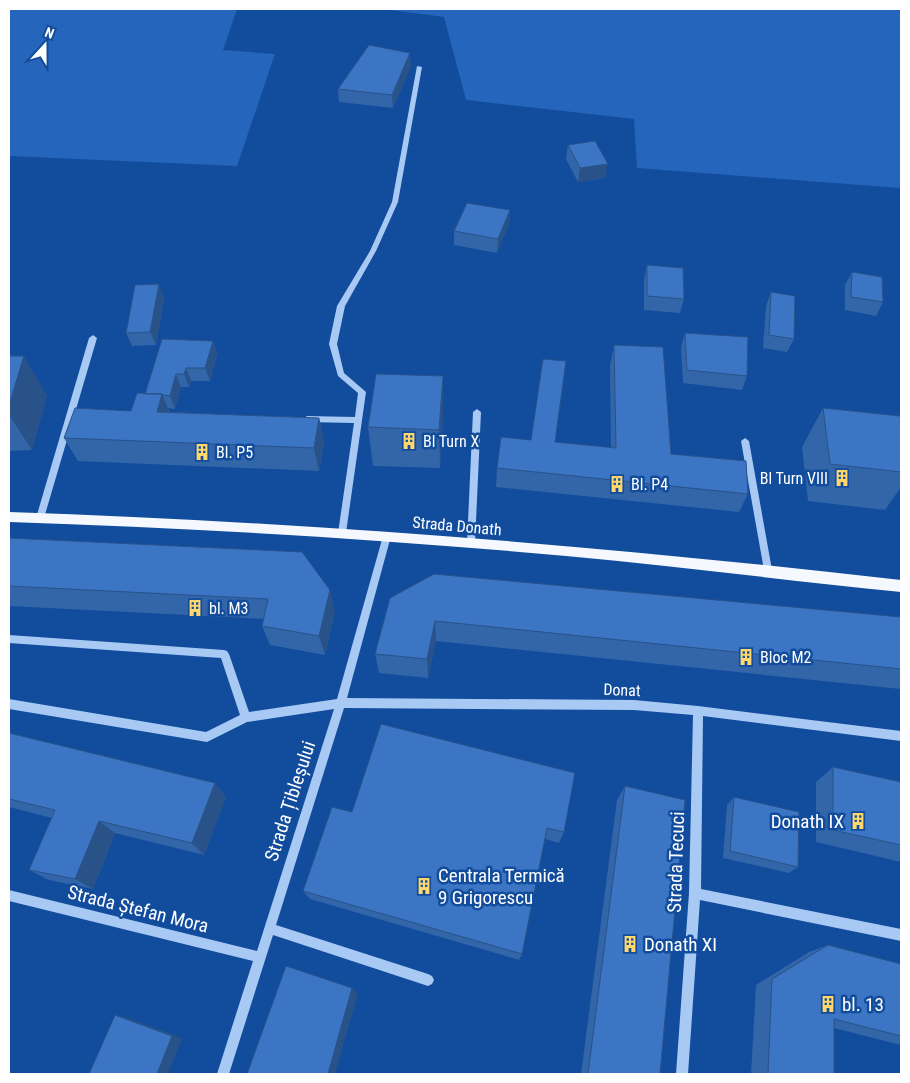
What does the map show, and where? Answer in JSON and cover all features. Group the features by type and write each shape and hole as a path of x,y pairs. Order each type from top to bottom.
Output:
{"main road":[{"name":"Strada Donath","path":"9,517 387,536 768,570 901,586"}],"street":[{"path":"342,533 362,392 341,374 333,344 341,306 373,251 395,202 419,67"},
{"path":"40,518 93,338"},
{"path":"72,410 82,410"},
{"path":"471,543 477,412"},
{"path":"299,418 358,420"},
{"path":"745,441 768,570"},
{"name":"Strada Țibleșului","path":"223,1074 341,703 387,536"},
{"path":"9,639 224,654 246,717"},
{"name":"Donat","path":"9,704 207,738 246,717 341,703 634,705 698,710 901,736"},
{"name":"Strada Tecuci","path":"682,1074 695,893 698,710"},
{"path":"695,893 901,935"},
{"name":"Strada Ștefan Mora","path":"9,895 259,957"},
{"path":"269,928 428,980"}],"shaded area":[{"path":"9,9 237,9 223,50 275,54 237,166 9,156"},
{"path":"383,9 901,9 901,190 900,188 637,168 634,119 466,100 444,17"}],"building":[{"path":"369,45 410,53 392,95 338,89"},
{"path":"595,141 608,164 580,168 568,145"},
{"path":"467,203 510,210 498,239 454,231"},
{"path":"647,265 683,268 684,299 647,296"},
{"path":"852,272 882,277 883,302 851,297"},
{"path":"159,284 150,332 126,333 135,285"},
{"path":"771,292 795,296 794,339 769,335"},
{"path":"685,333 748,337 747,376 687,370"},
{"path":"162,339 213,341 205,368 186,368 184,374 176,374 170,396 145,394"},
{"path":"614,345 663,347 671,454 746,461 748,494 497,468 501,437 531,440 543,359 566,361 555,442 616,448"},
{"path":"9,356 24,356 9,405"},
{"path":"376,374 443,376 439,430 368,427"},
{"path":"137,393 162,394 157,412 319,418 314,448 64,438 75,408 131,411"},
{"path":"823,408 900,416 901,472 830,464"},
{"name":"bl. M3","path":"9,538 302,552 330,590 319,636 262,626 268,599 9,586"},
{"path":"434,574 901,617 901,669 435,621 427,659 375,654 390,598"},
{"path":"381,724 575,773 564,832 547,828 522,954 303,891 332,807 352,812"},
{"path":"9,733 215,783 192,843 99,821 75,879 29,870 55,810 9,799"},
{"path":"833,767 901,782 901,845 833,830"},
{"name":"Donath XI","path":"625,786 685,800 660,1074 588,1074"},
{"path":"734,797 799,812 798,867 730,851"},
{"name":"bl. 13","path":"828,945 901,964 901,1036 834,1019 834,1074 768,1074 772,979"},
{"path":"286,966 352,988 328,1074 247,1074"},
{"path":"115,1015 172,1036 157,1074 89,1074"}],"place":[{"name":"Bl Turn X","path":"409,441"},
{"name":"Bl. P5","path":"202,452"},
{"name":"Bl Turn VIII","path":"842,478"},
{"name":"Bl. P4","path":"617,484"},
{"name":"bl. M3","path":"195,608"},
{"name":"Bloc M2","path":"746,657"},
{"name":"Donath IX","path":"858,821"},
{"name":"Centrala Termică 9 Grigorescu","path":"424,886"},
{"name":"Donath XI","path":"630,944"},
{"name":"bl. 13","path":"828,1004"}]}
